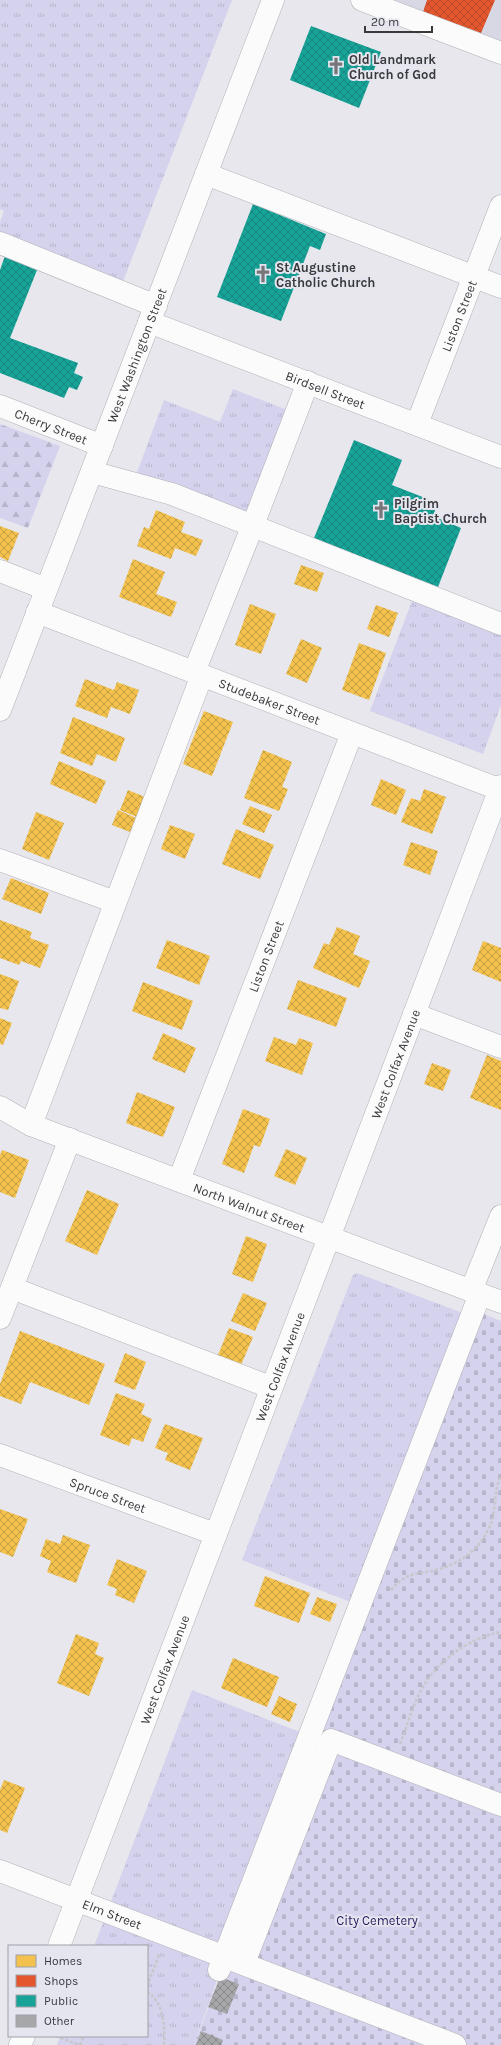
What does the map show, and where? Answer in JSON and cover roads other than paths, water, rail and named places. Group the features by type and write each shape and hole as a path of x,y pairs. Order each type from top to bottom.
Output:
{"street":[{"name":"West Washington Street","path":"0,710 273,0"},
{"path":"362,0 500,49"},
{"path":"206,174 501,287"},
{"name":"Liston Street","path":"416,424 501,206"},
{"name":"Birdsell Street","path":"0,243 153,314 308,382 501,457"},
{"path":"31,1125 115,902 253,525 308,382"},
{"name":"Cherry Street","path":"0,406 102,446"},
{"path":"92,472 172,494 501,624"},
{"path":"0,571 46,589"},
{"name":"Studebaker Street","path":"37,612 500,789"},
{"name":"Liston Street","path":"179,1180 352,733"},
{"name":"West Colfax Avenue","path":"58,1945 270,1387 500,789"},
{"path":"0,860 115,902"},
{"path":"414,1014 501,1048"},
{"name":"North Walnut Street","path":"0,1107 31,1125 501,1302"},
{"path":"0,1318 70,1140"},
{"path":"229,1963 475,1293 501,1216"},
{"path":"12,1288 270,1387"},
{"name":"Spruce Street","path":"0,1455 215,1534"},
{"path":"229,1963 331,1740 501,1805"},
{"name":"Elm Street","path":"0,1871 76,1900 229,1963 455,2045"}],"place":[{"name":"Old Landmark Church of God","path":"336,66"},
{"name":"St Augustine Catholic Church","path":"263,274"},
{"name":"Pilgrim Baptist Church","path":"381,510"}],"park label":[{"name":"City Cemetery","path":"377,1920"}]}
